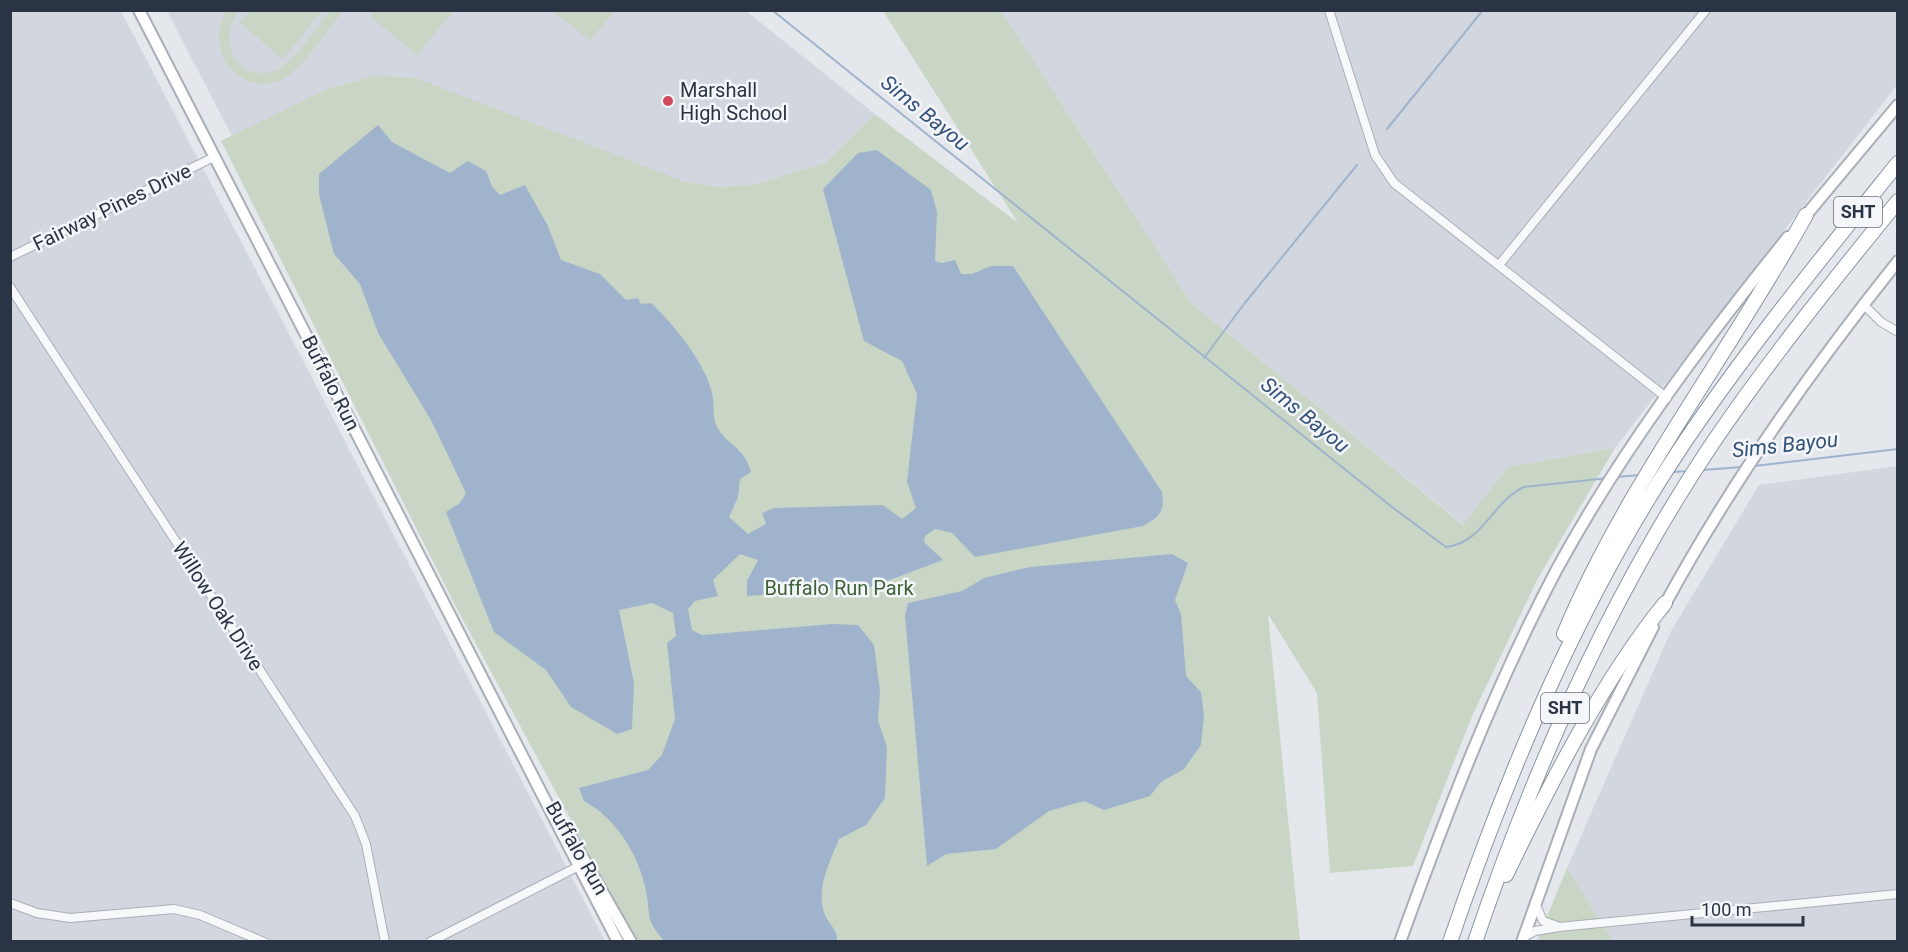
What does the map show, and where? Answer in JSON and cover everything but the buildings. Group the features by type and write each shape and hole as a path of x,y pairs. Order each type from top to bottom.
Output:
{"highway":[{"name":"SHT","path":"1450,942 1511,774 1581,619 1653,493 1743,359 1898,163"},
{"name":"SHT","path":"1475,940 1528,796 1575,687 1626,588 1683,490 1758,377 1898,201"},
{"path":"1511,774 1567,626 1626,509 1779,263 1806,215"},
{"path":"1475,940 1559,769 1644,629 1665,603"}],"main road":[{"name":"Buffalo Run","path":"139,10 522,756 583,864 631,942"},
{"path":"1399,941 1462,776 1522,638 1591,511 1719,322 1898,105"},
{"path":"1523,939 1591,749 1665,603 1725,501 1764,441 1863,304 1898,261"},
{"name":"Buffalo Run","path":"583,864 618,942"}],"street":[{"path":"1329,10 1375,155 1394,183 1667,398"},
{"path":"1499,265 1706,10"},
{"name":"Fairway Pines Drive","path":"10,257 214,157"},
{"name":"Willow Oak Drive","path":"10,287 355,816 366,844 386,942"},
{"path":"1863,304 1881,322 1898,332"},
{"path":"430,942 583,864"},
{"path":"1523,939 1535,931 1559,927 1898,894"},
{"path":"1536,901 1543,921 1559,927"},
{"path":"10,903 38,913 69,918 174,909 200,915 264,942"}],"shaded area":[{"path":"10,11 121,11 605,941 11,941"},
{"name":"Marshall High School","path":"167,11 746,11 875,114 825,163 752,185 719,187 686,182 373,76 327,89 232,136"},
{"path":"1001,11 1897,11 1897,85 1615,448 1508,467 1464,525 1192,304"},
{"path":"1897,466 1897,941 1613,941 1567,868 1671,631 1759,485"}],"green space":[{"path":"227,10 239,11 232,22 229,35 234,57 242,66 251,71 263,73 277,70 291,60 330,11 343,11 299,66 282,79 266,83 252,82 239,76 229,67 222,54 219,40 220,25"},
{"path":"250,11 322,11 283,59 240,23"},
{"path":"375,11 453,11 417,55 370,16"},
{"path":"553,11 615,11 590,40"},
{"name":"Buffalo Run Park","path":"883,11 1001,11 1192,304 1463,525 1508,467 1615,448 1537,580 1472,716 1413,866 1330,873 1317,693 1268,614 1300,941 636,941 454,603 221,141 327,89 373,76 416,78 686,182 719,187 752,185 825,163 875,114 1018,223"},
{"path":"1567,868 1613,941 1537,941"}],"water":[{"path":"378,125 392,142 450,173 468,161 486,171 492,186 500,195 525,185 548,226 561,260 600,274 626,300 638,298 641,304 651,303 669,321 696,357 709,382 716,425 748,463 751,472 740,479 738,497 729,517 748,534 766,524 762,513 774,508 883,505 902,519 916,508 907,482 917,394 902,361 864,341 823,189 858,153 877,150 931,190 937,212 935,261 942,263 955,260 961,274 972,274 991,266 1013,266 1162,492 1163,504 1160,513 1154,520 1143,526 975,557 952,533 935,529 925,536 924,542 943,560 871,587 747,596 747,581 758,560 740,554 713,580 718,596 695,601 688,609 692,630 702,635 832,624 858,625 874,645 880,691 878,721 887,747 885,798 866,825 839,839 828,866 823,884 822,903 825,916 836,933 837,941 664,941 654,927 650,918 643,877 632,851 616,827 596,808 584,801 579,788 648,770 662,755 675,719 667,643 676,636 673,613 652,603 619,610 634,683 632,729 617,734 571,707 546,670 494,632 446,512 460,503 466,493 431,420 378,333 360,284 334,254 319,194 319,174"},
{"path":"1172,554 1188,563 1175,600 1181,614 1186,676 1201,692 1204,716 1201,745 1184,769 1161,782 1150,796 1104,810 1084,801 1049,811 996,849 946,854 927,866 905,615 908,603 962,591 984,578 1030,567"}],"waterway":[{"name":"Sims Bayou","path":"772,10 1392,507 1446,547 1459,544 1469,538 1513,493 1524,487 1608,478"},
{"path":"1387,129 1483,10"},
{"path":"1204,358 1244,304 1357,165"},
{"name":"Sims Bayou","path":"1754,466 1898,449"},
{"name":"Sims Bayou","path":"1703,470 1742,467"},
{"name":"Sims Bayou","path":"1673,472 1688,471"},
{"name":"Sims Bayou","path":"1616,477 1640,475"}],"place":[{"name":"Marshall High School","path":"668,101"}]}
